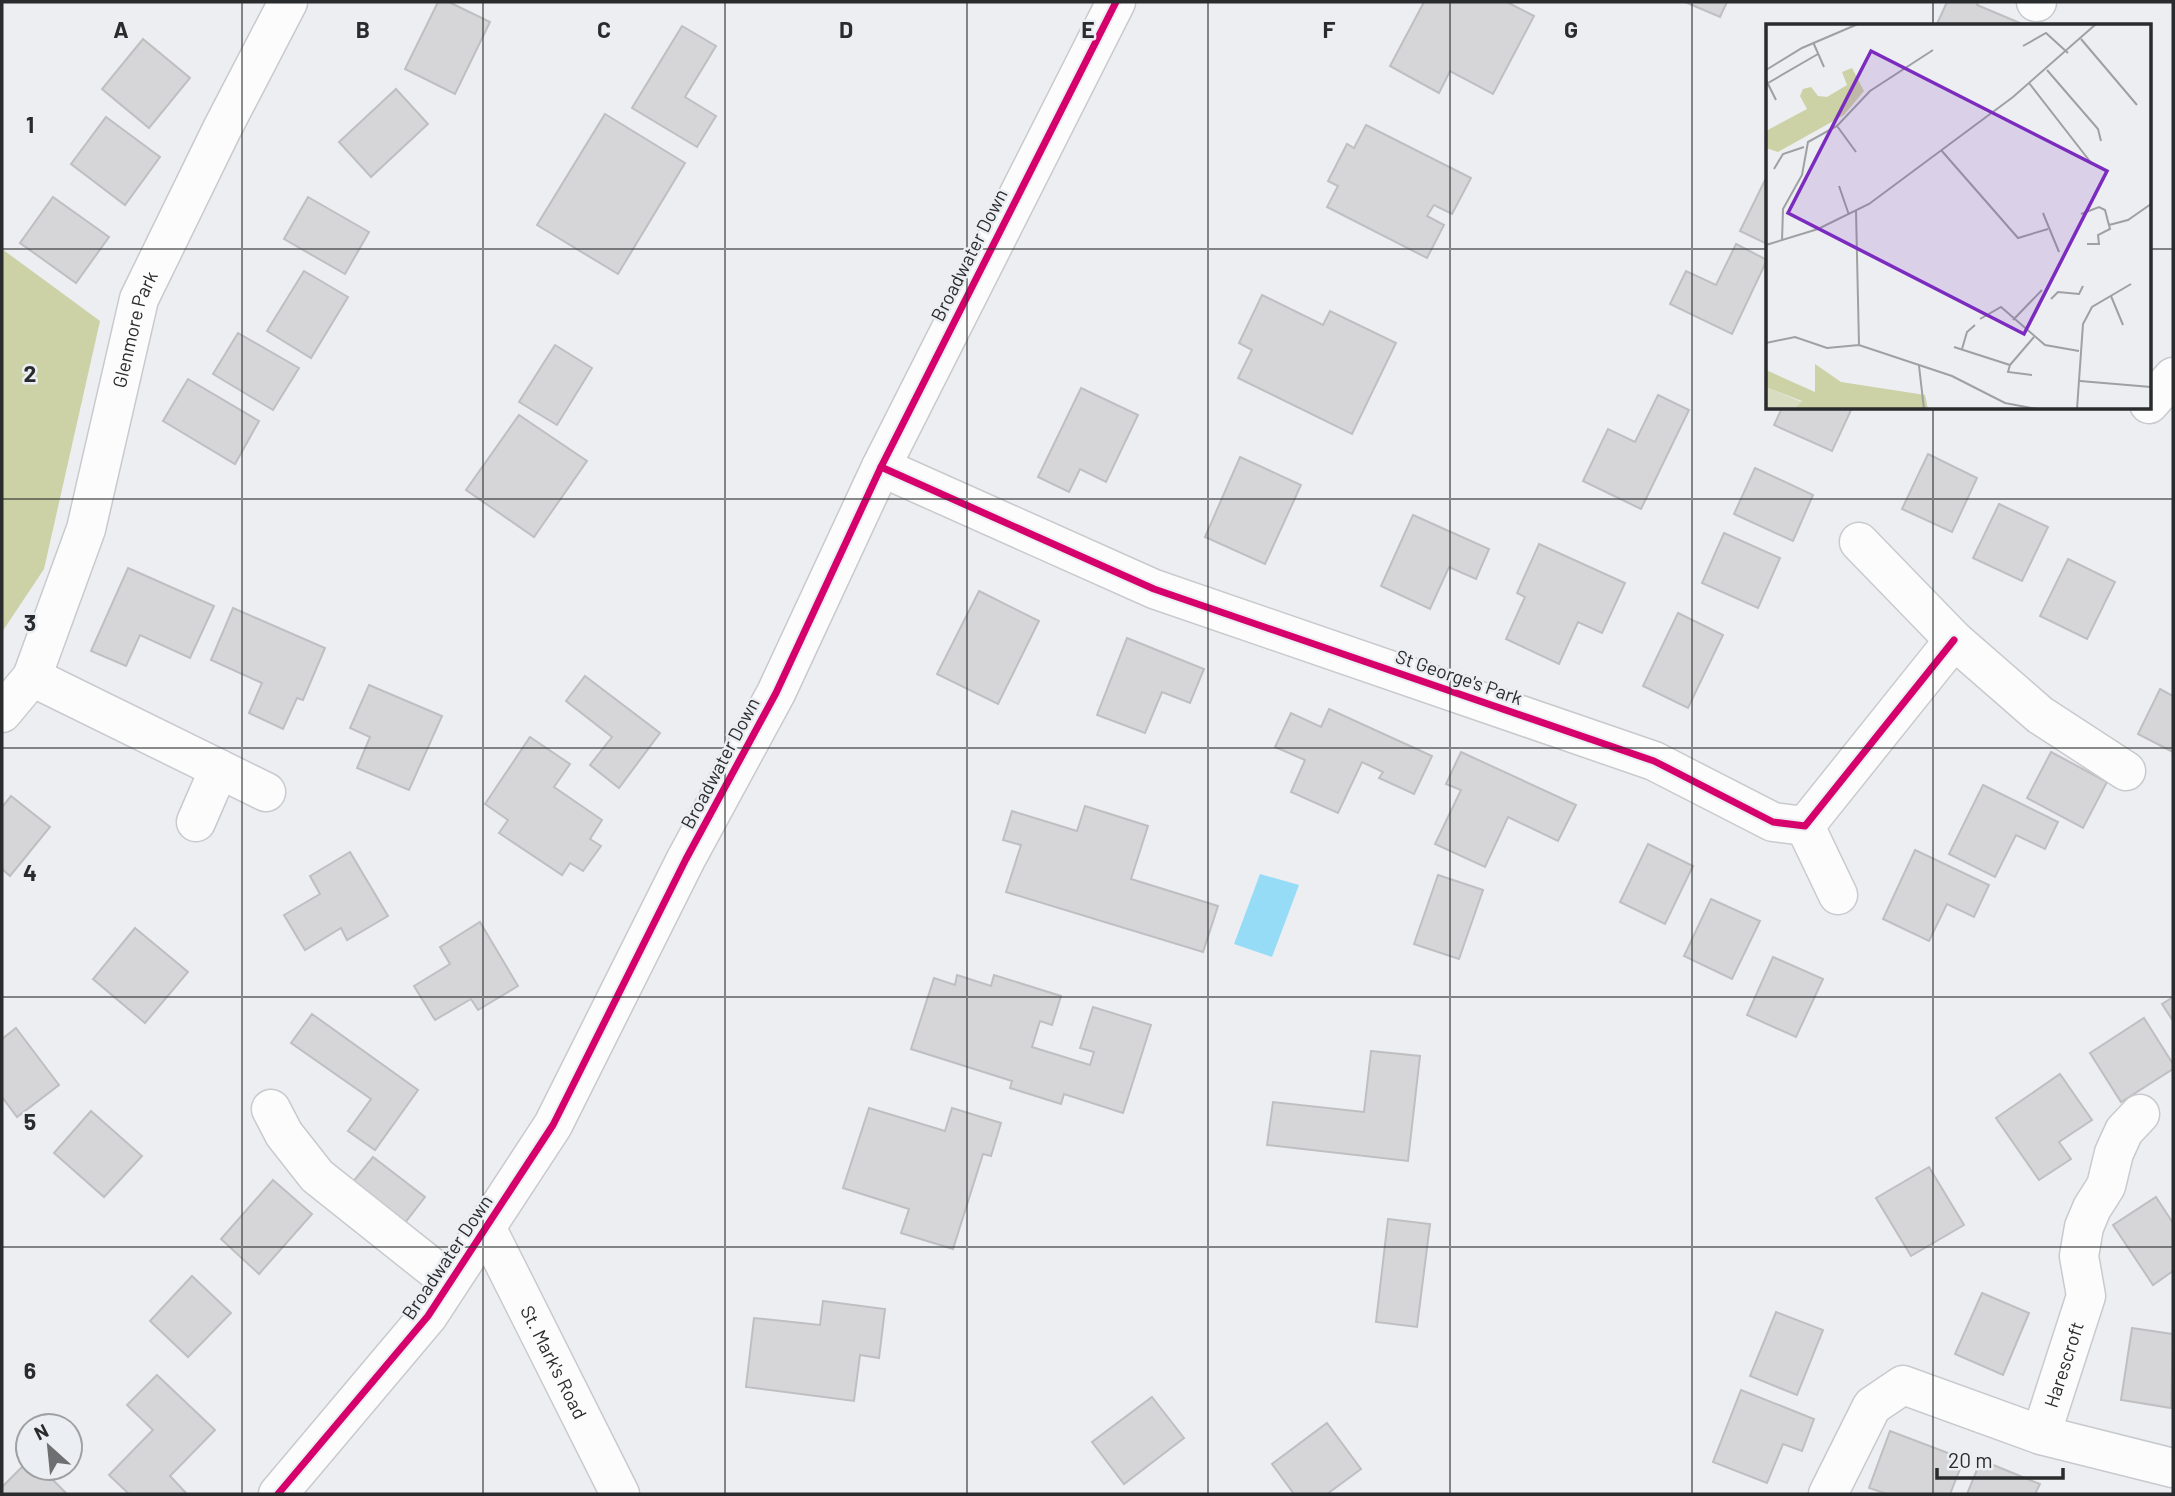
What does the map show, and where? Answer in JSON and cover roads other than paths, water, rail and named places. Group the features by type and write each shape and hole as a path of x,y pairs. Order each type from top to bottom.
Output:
{"street":[{"name":"Glenmore Park","path":"2,713 32,677 86,529 139,299 288,2"},
{"name":"Broadwater Down","path":"278,1494 428,1316 553,1125 686,859 776,693 881,467 1116,2"},
{"path":"2150,403 2173,377"},
{"name":"St George's Park","path":"881,467 1154,589 1654,761 1773,822 1805,826"},
{"path":"1859,542 1954,640 2040,715 2126,771"},
{"path":"1838,895 1805,826 1954,640"},
{"path":"32,677 266,792"},
{"path":"196,822 219,769"},
{"path":"271,1109 284,1134 317,1176 449,1281"},
{"name":"Harescroft","path":"2041,1435 2086,1296 2080,1256 2084,1227 2106,1186 2114,1153 2124,1131 2140,1114"},
{"name":"St. Mark's Road","path":"487,1229 620,1494"},
{"name":"Harescroft","path":"1828,1494 1872,1406 1903,1385 2041,1435 2173,1468"}],"water":[{"path":"1260,874 1299,885 1272,957 1234,944"}]}
